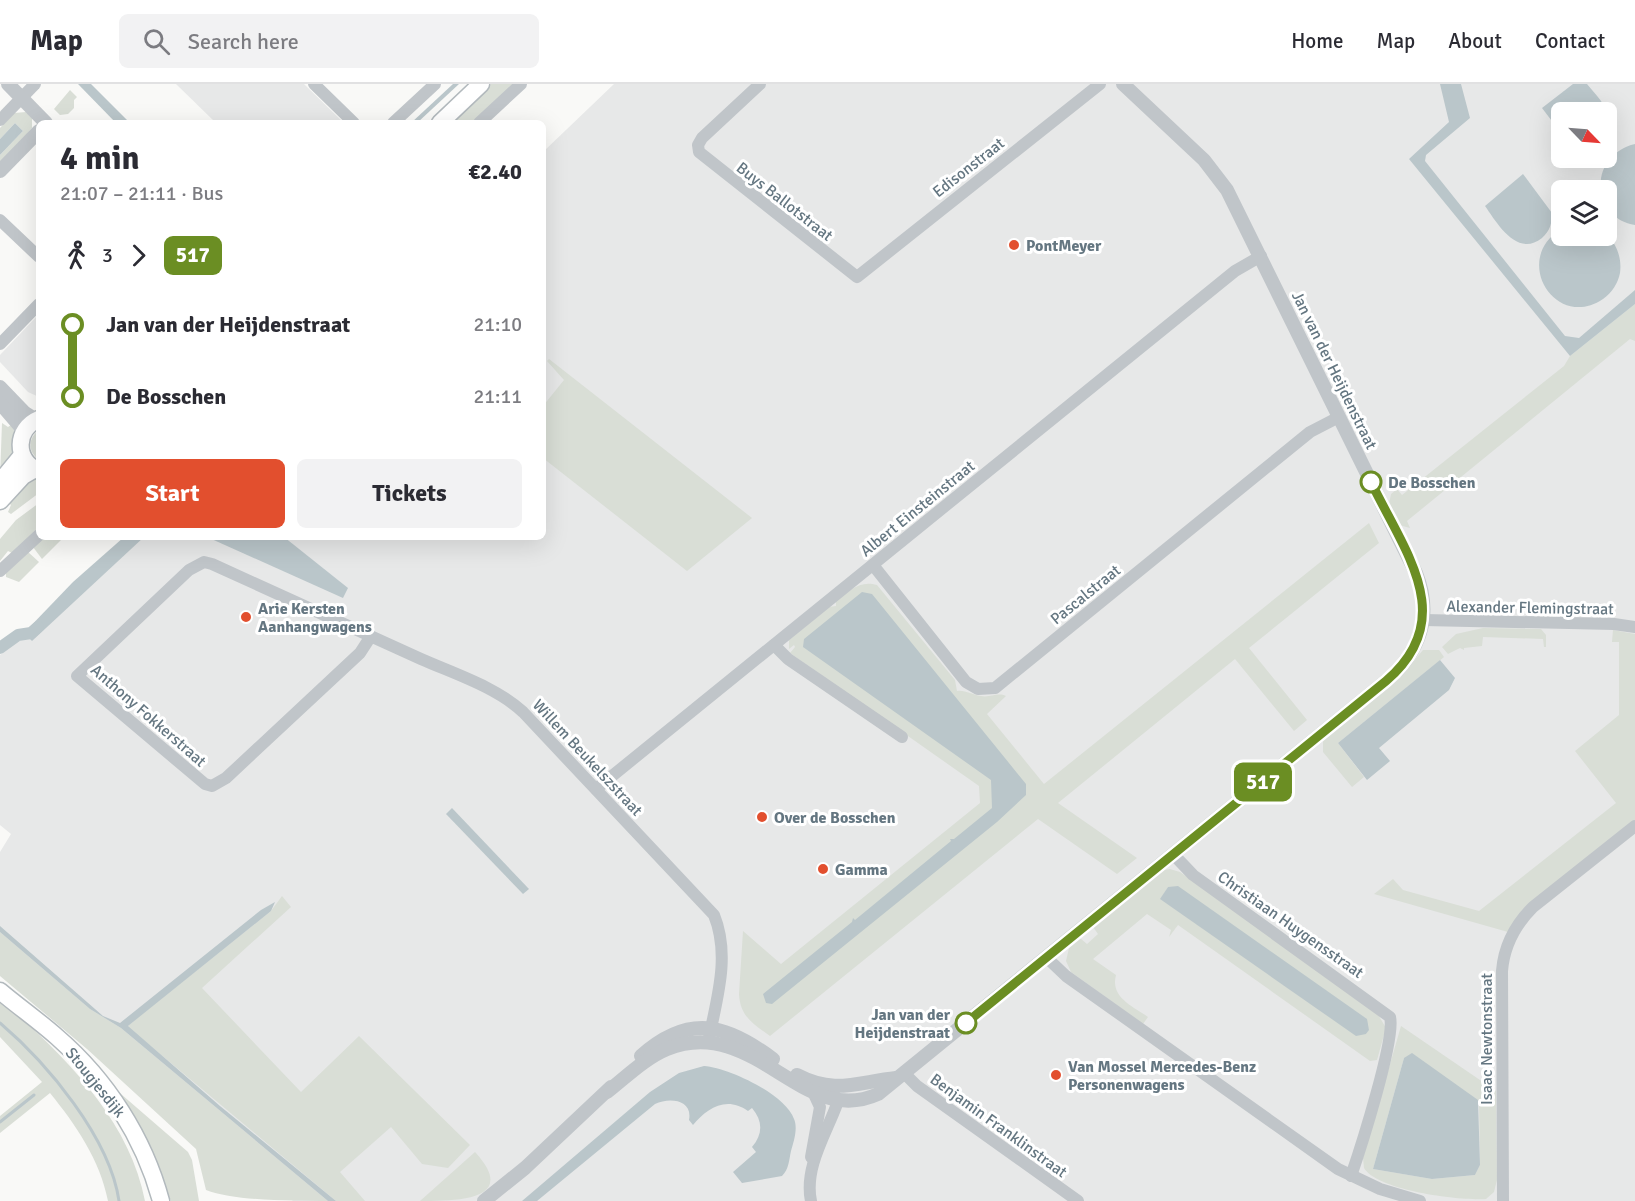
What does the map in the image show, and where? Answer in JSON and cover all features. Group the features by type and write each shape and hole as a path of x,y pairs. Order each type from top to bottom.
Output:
{"main road":[{"path":"443,120 482,84"},
{"path":"33,423 20,445 22,455 36,469"},
{"path":"0,482 22,455"},
{"path":"0,501 23,476 36,470"},
{"name":"Stougjesdijk","path":"0,991 71,1050 120,1108 146,1157 161,1201"},
{"name":"Stougjesdijk","path":"24,1012 85,1079 111,1113 132,1151 150,1201"}],"street":[{"path":"8,84 41,120"},
{"path":"0,120 35,84"},
{"path":"314,84 351,120"},
{"path":"396,120 435,84"},
{"path":"482,120 521,84"},
{"name":"Buys Ballotstraat","path":"760,84 702,138 698,147 704,158 857,277"},
{"name":"Edisonstraat","path":"857,277 1100,84"},
{"name":"Jan van der Heijdenstraat","path":"606,1092 664,1051 687,1044 708,1043 742,1051 814,1094 838,1100 874,1096 1398,672 1416,645 1424,620 1422,594 1416,573 1261,256 1218,176 1123,84"},
{"path":"0,171 36,134"},
{"path":"0,220 36,254"},
{"name":"Albert Einsteinstraat","path":"596,789 1239,268 1261,256"},
{"path":"0,344 36,307"},
{"path":"0,387 33,423"},
{"path":"0,403 33,423"},
{"name":"Pascalstraat","path":"873,566 966,682 978,689 991,690 998,687 1310,432 1339,417"},
{"path":"0,571 36,538"},
{"name":"Willem Beukelszstraat","path":"196,564 204,562 212,564 514,704 714,915 721,937 723,960 708,1043"},
{"name":"Anthony Fokkerstraat","path":"196,564 77,676 207,785 214,785 226,778 360,653 371,636"},
{"name":"Alexander Flemingstraat","path":"1424,620 1452,623 1614,624 1635,627"},
{"path":"774,645 788,658 902,737"},
{"name":"Isaac Newtonstraat","path":"1503,1201 1502,971 1508,943 1521,921 1533,907 1635,826"},
{"name":"Christiaan Huygensstraat","path":"1173,854 1193,875 1386,1012 1391,1020 1387,1050 1351,1176"},
{"path":"1046,957 1066,976 1351,1176 1380,1189 1420,1201"},
{"name":"Jan van der Heijdenstraat","path":"484,1201 525,1168 640,1057 667,1036 685,1029 711,1028 734,1034 794,1074 827,1086 853,1087 900,1075"},
{"name":"Benjamin Franklinstraat","path":"900,1075 1078,1201"},
{"path":"807,1200 813,1164 838,1100 827,1086"},
{"path":"813,1164 811,1156 820,1107 814,1094"}],"shaded area":[{"path":"78,84 91,84 127,120 113,120"},
{"path":"176,84 304,84 341,120 213,120"},
{"path":"453,84 459,84 420,120 414,120"},
{"path":"491,84 514,84 475,120 452,120"},
{"name":"De Bosschen","path":"614,84 1635,84 1635,1201 293,1201 0,949 0,852 11,834 0,825 0,655 14,642 44,627 135,540 546,540 546,149"},
{"path":"1440,84 1461,84 1470,118 1426,155 1425,161 1565,336 1579,338 1635,290 1635,304 1570,356 1409,159 1449,122"},
{"path":"1573,84 1587,84 1602,102 1551,102 1551,120 1542,108"},
{"path":"70,90 77,97 74,100 74,108 68,114 60,115 54,109"},
{"path":"26,112 32,118 32,128 0,165 0,155 23,131 15,123 0,139 0,128 14,113"},
{"path":"15,123 23,131 0,155 0,139"},
{"path":"1635,144 1635,225 1617,217 1617,180 1601,180 1605,168 1617,168 1617,152"},
{"path":"1523,174 1551,212 1550,227 1542,238 1533,243 1524,244 1509,236 1485,206"},
{"path":"1551,238 1551,246 1616,246 1620,273 1614,288 1603,299 1586,306 1570,306 1556,299 1546,288 1540,273 1540,258"},
{"path":"1635,304 1635,341 1630,339 1407,521 1410,528 1399,525 1389,504 1391,494 1397,489 1402,495 1564,366 1570,356"},
{"path":"36,317 36,396 28,392 0,362 0,355"},
{"path":"549,359 752,518 687,571 546,460 546,402 564,380 547,361"},
{"path":"2,423 8,427 14,423 17,447 0,477"},
{"path":"36,432 36,457 30,445"},
{"path":"36,477 36,495 11,514 8,512 11,505 9,503 23,481"},
{"path":"36,505 36,531 12,553 8,551 0,561 0,539 16,520"},
{"path":"1369,523 1379,543 1249,648 1307,720 1294,731 1235,659 1058,803 1137,858 1117,874 1038,819 770,1036 748,1019 742,1008 739,994 743,931 781,964 980,803 979,786 790,653 795,647 794,645 789,649 789,640 829,607 836,606 836,601 860,585 877,585 955,680 957,691 984,696 1006,696 987,714 1044,784"},
{"path":"41,540 61,540 42,559 33,547"},
{"path":"121,540 141,540 32,641 24,633 73,582"},
{"path":"214,540 288,540 348,588 343,598"},
{"path":"28,552 39,562 19,582 6,577 6,573"},
{"path":"862,592 872,594 1026,784 1026,795 997,822 772,1004 766,1003 763,994 852,922 853,918 855,920 951,841 950,839 954,839 992,808 991,780 803,647 804,639"},
{"path":"1483,628 1541,629 1546,635 1546,647 1544,647 1543,639 1483,637 1482,646 1464,648 1464,650 1460,648 1448,654 1442,647 1456,634"},
{"path":"1613,630 1635,634 1635,820 1531,902 1508,932 1374,894 1393,879 1403,890 1479,911 1616,803 1575,751 1619,715 1619,642 1612,642"},
{"path":"1423,650 1439,650 1444,657 1338,743 1364,777 1352,787 1323,752 1323,740 1400,678"},
{"path":"1440,660 1455,678 1449,690 1379,748 1390,761 1367,780 1338,743"},
{"path":"452,808 529,889 523,894 446,814"},
{"path":"1164,870 1180,872 1376,1011 1386,1028 1377,1060 1370,1061 1178,925 1169,937 1171,930 1147,914 1093,959 1116,975 1115,983 1119,995 1129,1005 1148,1017 1143,1024 1071,972 1066,961 1069,948 1080,938 1087,944 1098,934 1093,927","holes":["1168,887 1369,1029 1366,1034 1161,899"]},
{"path":"1178,886 1367,1019 1369,1030 1366,1034 1356,1036 1160,899 1168,887"},
{"path":"282,896 291,907 202,988 301,1092 359,1036 470,1145 448,1168 422,1164 391,1127 340,1172 365,1201 336,1201 129,1028 128,1026 142,1014 271,911"},
{"path":"275,902 271,911 128,1026 220,1106 336,1201 328,1201 121,1028 90,1009 0,932 0,926 103,1016 120,1023 261,910"},
{"path":"0,932 90,1009 121,1028 328,1201 248,1198 206,1190 196,1149 87,1049 0,976"},
{"path":"0,999 68,1064 108,1114 137,1170 145,1201 108,1201 93,1157 69,1118 50,1093 0,1133 0,1116 42,1082 0,1037"},
{"path":"1401,1026 1496,1091 1497,1180 1494,1192 1486,1199 1421,1193 1386,1183 1372,1176 1364,1168 1363,1158","holes":["1404,1058 1479,1102 1480,1165 1475,1175 1432,1179 1373,1169"]},
{"path":"1412,1053 1478,1100 1480,1165 1475,1175 1432,1179 1373,1169 1404,1058"},
{"path":"704,1066 727,1072 755,1084 780,1100 789,1110 796,1130 788,1164 782,1176 742,1183 733,1172 756,1152 752,1147 760,1132 760,1123 752,1108 748,1111 732,1104 717,1106 710,1109 693,1125 684,1104 667,1101 655,1104 537,1201 522,1201 650,1092 679,1073"},
{"path":"114,1088 188,1152 192,1160 199,1201 171,1201 153,1159"},
{"path":"475,1152 487,1168 490,1180 487,1189 478,1195 465,1198 420,1201"}],"waterway":[{"path":"0,648 18,635 31,633 38,627"},
{"path":"0,1023 37,1059 74,1103 103,1152 119,1201"},
{"path":"0,1122 34,1095"}],"bus line":[{"name":"517","path":"966,1023 1398,672 1410,657 1423,627 1424,610 1421,589 1414,568 1371,482"}],"place":[{"name":"PontMeyer","path":"1014,245"},
{"name":"De Bosschen","path":"1371,482"},
{"name":"Arie Kersten Aanhangwagens","path":"246,617"},
{"name":"Over de Bosschen","path":"762,817"},
{"name":"Gamma","path":"823,869"},
{"name":"Jan van der Heijdenstraat","path":"966,1023"},
{"name":"Van Mossel Mercedes-Benz Personenwagens","path":"1056,1075"}]}
